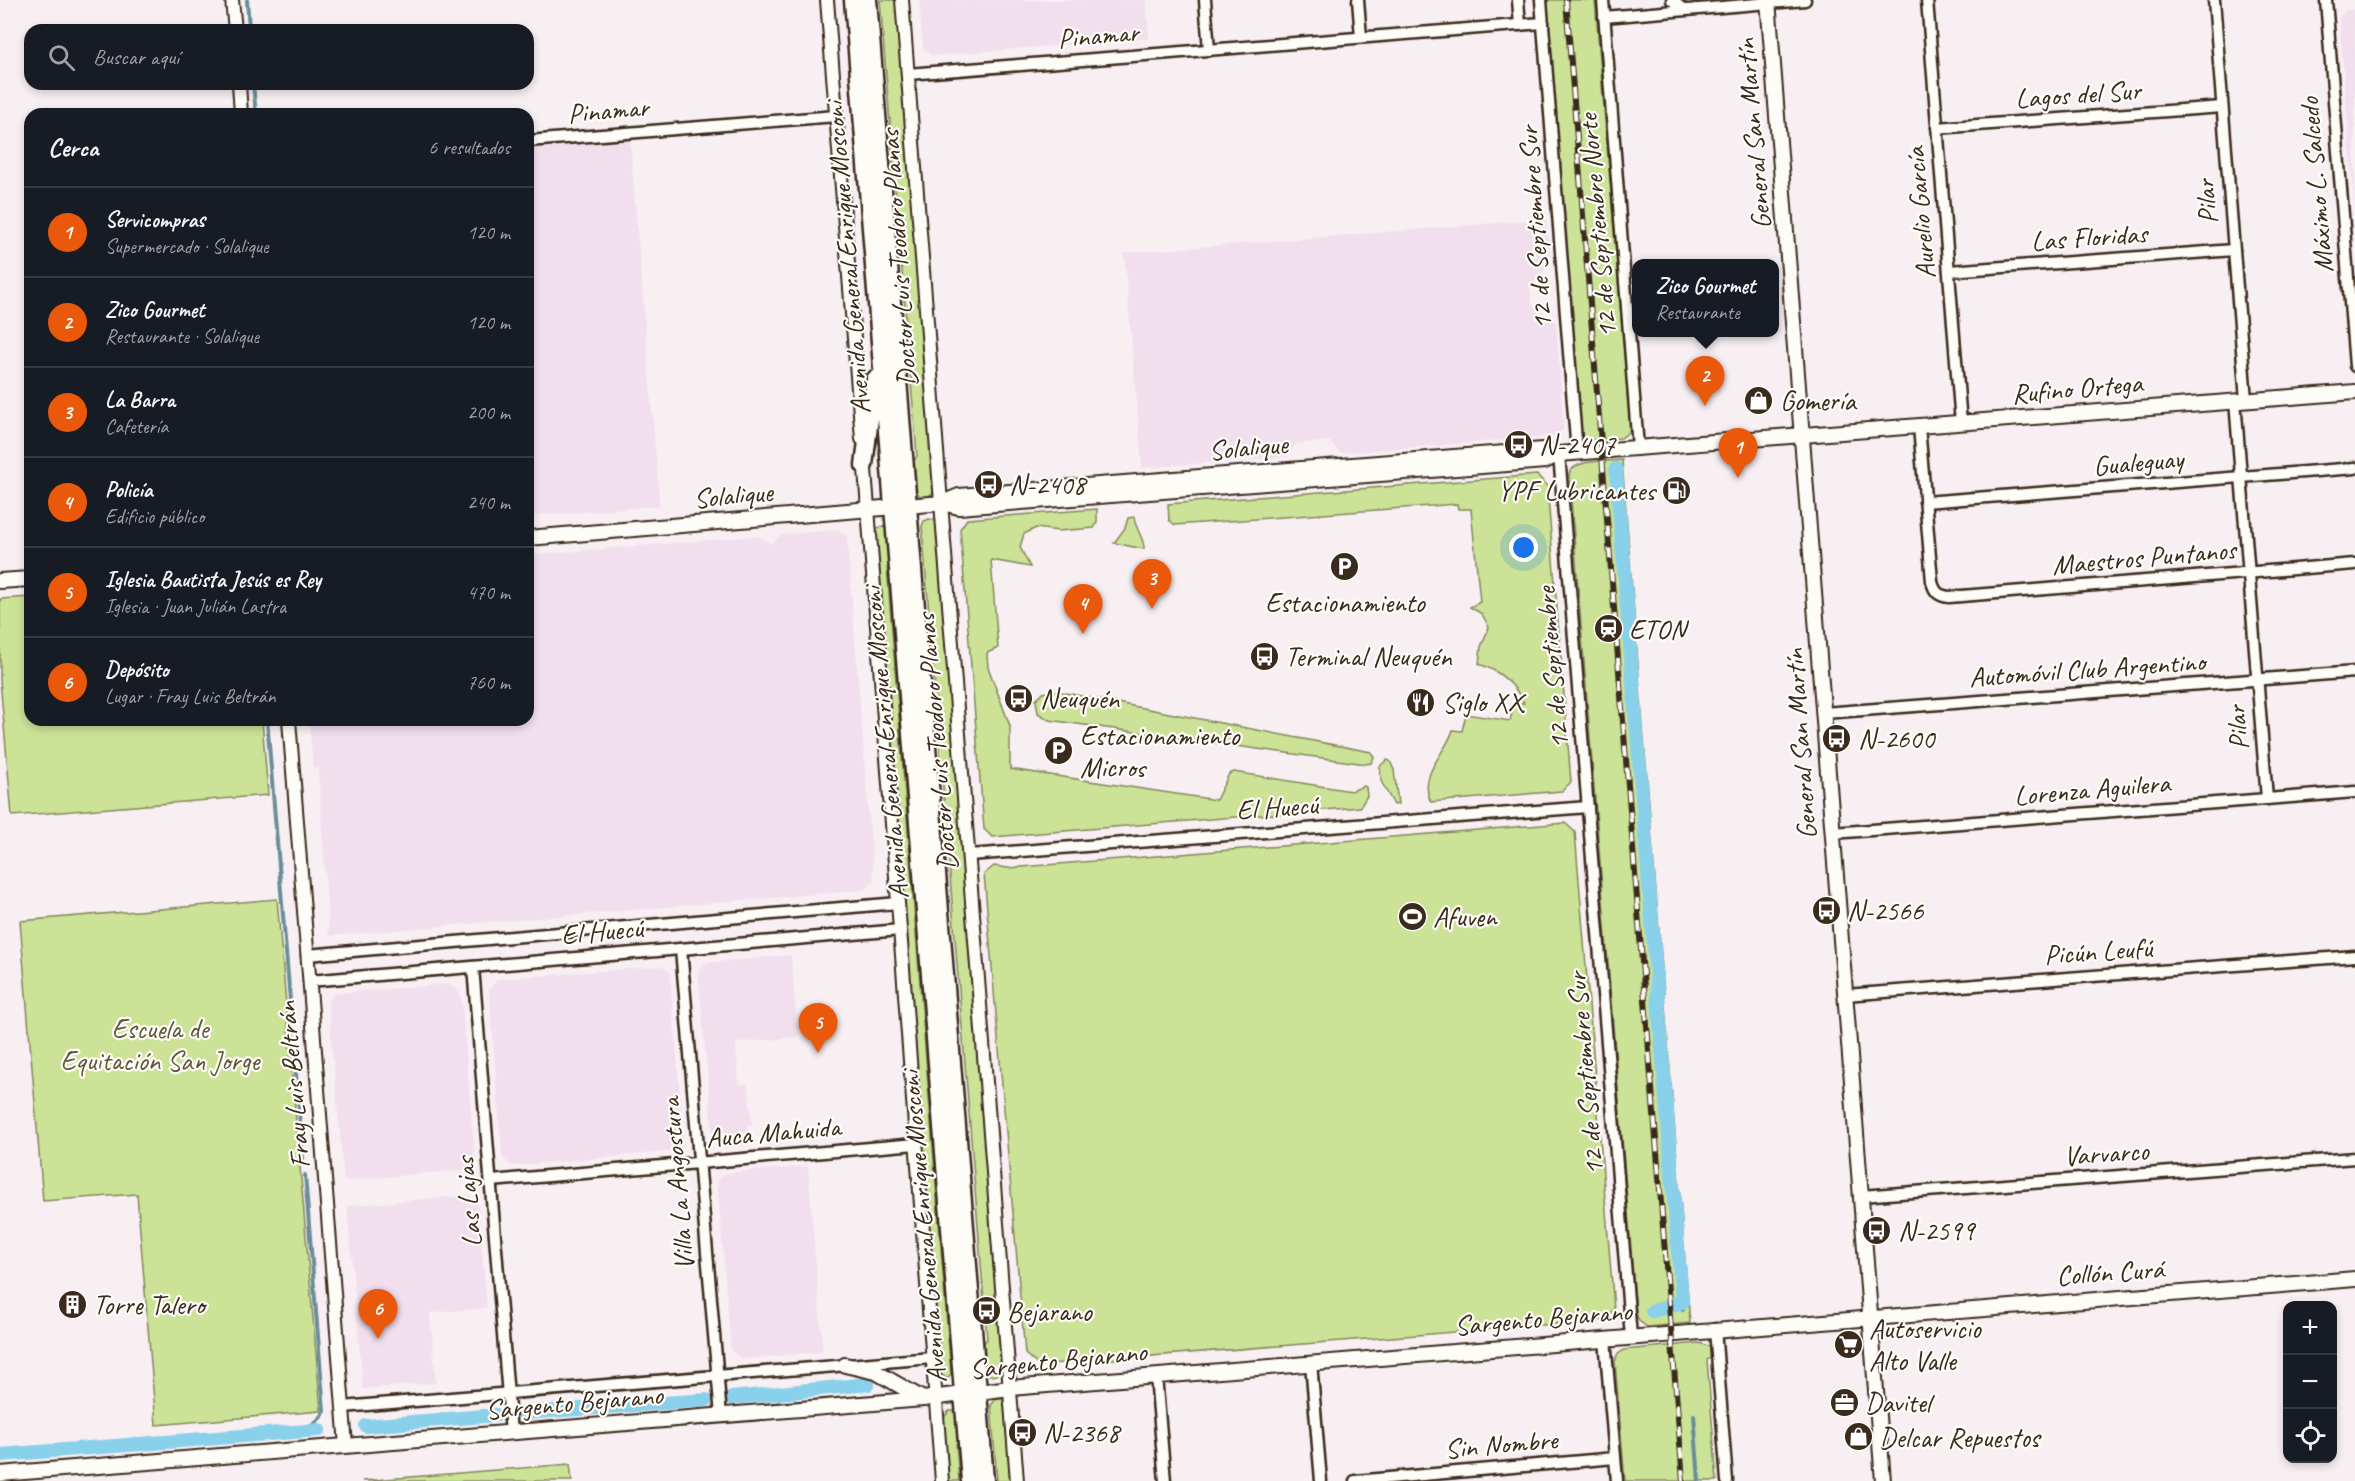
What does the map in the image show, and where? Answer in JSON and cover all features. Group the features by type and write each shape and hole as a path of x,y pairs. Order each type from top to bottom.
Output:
{"highway":[{"name":"Avenida General Enrique Mosconi","path":"853,0 879,324 900,507"},
{"name":"Avenida General Enrique Mosconi","path":"868,0 900,507 971,1393 985,1481"},
{"path":"864,465 873,401 879,324"},
{"name":"Avenida General Enrique Mosconi","path":"970,1481 971,1393"}],"main road":[{"name":"General San Martín","path":"1768,1 1883,1481"},
{"name":"Rufino Ortega","path":"1802,435 2355,392"},
{"name":"Solalique","path":"534,538 942,503 959,507 1545,461 1559,454 1802,435"},
{"path":"0,581 24,579"},
{"name":"Collón Curá","path":"1870,1317 2355,1279"},
{"name":"Sargento Bejarano","path":"0,1474 929,1399 1010,1388 1870,1317"},
{"path":"845,1365 876,1372 929,1399"}],"street":[{"path":"232,0 234,24"},
{"path":"827,0 932,1358 929,1399 942,1481"},
{"name":"Doctor Luis Teodoro Planas","path":"902,0 1017,1481"},
{"path":"1205,0 1209,50"},
{"path":"1358,0 1361,38"},
{"path":"1518,0 1520,25"},
{"name":"12 de Septiembre Sur","path":"1541,0 1577,453"},
{"name":"12 de Septiembre Norte","path":"1603,0 1638,448"},
{"path":"1672,0 1684,10"},
{"path":"1604,17 1768,1 1804,0"},
{"name":"Aurelio García","path":"1927,0 1961,423"},
{"name":"Pilar","path":"2214,0 2234,250 2241,477 2267,799"},
{"name":"Máximo L. Salcedo","path":"2325,0 2355,366"},
{"name":"Pinamar","path":"908,74 1543,23"},
{"path":"239,90 241,108"},
{"name":"Lagos del Sur","path":"1937,128 2222,108"},
{"name":"Pinamar","path":"534,141 836,116"},
{"name":"Las Floridas","path":"1948,271 2234,250"},
{"path":"1919,426 1925,502"},
{"name":"12 de Septiembre","path":"1559,454 1588,807"},
{"name":"Gualeguay","path":"1925,502 2355,468"},
{"name":"Maestros Puntanos","path":"1925,502 1932,581 1937,593 1949,597 2355,564"},
{"name":"Automóvil Club Argentino","path":"1824,713 2355,672"},
{"name":"Fray Luis Beltrán","path":"289,726 346,1446"},
{"name":"Lorenza Aguilera","path":"1833,833 2355,792"},
{"name":"12 de Septiembre Sur","path":"1588,807 1631,1336"},
{"name":"El Huecú","path":"969,855 1588,807"},
{"name":"El Huecú","path":"307,955 898,903"},
{"name":"El Huecú","path":"309,981 900,930"},
{"name":"Villa La Angostura","path":"681,949 721,1416"},
{"name":"Picún Leufú","path":"1845,995 2355,956"},
{"name":"Las Lajas","path":"473,967 511,1433"},
{"name":"Auca Mahuida","path":"491,1181 916,1144"},
{"name":"Varvarco","path":"1861,1196 2355,1158"},
{"path":"1715,1329 1727,1481"},
{"path":"1605,1339 1617,1481"},
{"name":"Sargento Bejarano","path":"343,1407 932,1358"},
{"path":"1311,1363 1321,1481"},
{"path":"1156,1376 1164,1481"},
{"name":"Sin Nombre","path":"1355,1481 1615,1458"}],"shaded area":[{"path":"919,0 1146,0 1149,38 932,56 923,48"},
{"path":"2355,9 2355,211 2339,18 2346,10"},
{"path":"630,140 660,506 534,516 534,148"},
{"path":"1546,219 1551,263 1530,288 1532,305 1556,322 1564,428 1557,436 1340,453 1329,441 1295,444 1287,457 1142,468 1124,253"},
{"path":"839,530 847,537 874,881 865,890 329,936 318,768 313,768 310,726 534,726 534,555 758,536 771,544 783,534"},
{"path":"791,955 798,1037 736,1043 739,1084 748,1084 752,1124 747,1125 749,1145 721,1148 713,1141 698,970 705,963"},
{"path":"662,966 670,972 684,1144 677,1151 512,1166 502,1157 489,989 498,979"},
{"path":"449,984 461,994 476,1169 344,1181 328,1002 335,993"},
{"path":"808,1166 823,1352 742,1359 731,1351 717,1182 725,1173"},
{"path":"469,1195 478,1204 487,1308 430,1313 436,1383 363,1389 347,1206"}],"green space":[{"path":"880,0 896,0 935,485 933,493 925,498 917,493 912,484 911,474 912,464 917,456"},
{"path":"1546,0 1595,0 1630,425 1629,432 1621,438 1587,440 1582,436 1580,429"},
{"path":"1622,460 1690,1323 1647,1327 1639,1321 1636,1313 1569,474 1572,469 1584,463"},
{"path":"1537,475 1547,485 1571,782 1562,791 1431,802 1428,792 1430,773 1453,730 1462,731 1466,714 1510,721 1514,703 1524,703 1516,689 1506,679 1479,664 1481,647 1489,627 1482,614 1470,607 1480,602 1471,509 1458,509 1457,504 1175,525 1169,520 1168,504"},
{"path":"1097,509 1097,523 1094,528 1058,531 1036,528 1024,534 1020,547 1030,567 991,560 998,648 987,653 988,667 1010,726 1010,769 1216,800 1229,774 1234,772 1351,791 1364,786 1367,796 1360,807 992,837 984,829 960,529 967,519"},
{"path":"1134,517 1144,549 1114,543 1125,528 1128,518"},
{"path":"934,520 938,525 1002,1364 1001,1371 994,1376 989,1375 984,1369 981,1355 981,1346 987,1339 922,526 924,521"},
{"path":"877,528 888,529 892,562 887,568 951,1375 947,1379 941,1374 874,535"},
{"path":"24,597 24,726 262,726 268,795 12,816 0,680 0,599"},
{"path":"1055,691 1371,752 1374,757 1371,763 1366,764 1049,720 1038,713 1036,700 1043,693"},
{"path":"1387,760 1390,761 1394,770 1398,804 1394,805 1381,781 1380,766"},
{"path":"1565,823 1575,832 1614,1309 1605,1320 1038,1365 1025,1354 984,874 994,866 1008,868"},
{"name":"Escuela de Equitación San Jorge","path":"277,899 321,1411 156,1425 137,1194 43,1201 20,921"},
{"path":"1699,1343 1709,1346 1713,1356 1707,1360 1717,1481 1625,1481 1615,1362 1617,1355 1624,1350"},
{"path":"997,1398 1003,1400 1005,1405 1011,1481 997,1481 991,1405"},
{"path":"949,1411 958,1414 961,1438 956,1444 959,1481 948,1481 943,1419"},
{"path":"570,1464 572,1481 362,1481"}],"waterway":[{"path":"247,0 249,24"},
{"path":"254,90 255,108"},
{"path":"1616,469 1682,1302 1673,1305"},
{"path":"267,726 303,1159"},
{"path":"305,1175 324,1411 322,1416 306,1431"},
{"path":"1682,1302 1683,1310"},
{"path":"1652,1311 1664,1308"},
{"path":"732,1398 868,1384"},
{"path":"523,1413 706,1400"},
{"path":"366,1426 496,1415"},
{"path":"1694,1415 1699,1481"},
{"path":"0,1455 319,1430"}],"railway":[{"path":"1566,0 1683,1481"}],"place":[{"name":"Gomería","path":"1759,400"},
{"name":"Zico Gourmet","path":"1705,406"},
{"name":"N-2407","path":"1518,444"},
{"name":"Servicompras","path":"1738,478"},
{"name":"N-2408","path":"988,484"},
{"name":"YPF Lubricantes","path":"1676,490"},
{"name":"Estacionamiento","path":"1345,566"},
{"name":"La Barra","path":"1152,609"},
{"name":"ETON","path":"1608,629"},
{"name":"Policía","path":"1083,634"},
{"name":"Terminal Neuquén","path":"1264,656"},
{"name":"Neuquén","path":"1019,698"},
{"name":"Siglo XX","path":"1421,702"},
{"name":"N-2600","path":"1837,738"},
{"name":"Estacionamiento Micros","path":"1059,751"},
{"name":"N-2566","path":"1826,910"},
{"name":"Afuven","path":"1412,916"},
{"name":"Iglesia Bautista Jesús es Rey","path":"818,1053"},
{"name":"N-2599","path":"1877,1230"},
{"name":"Torre Talero","path":"72,1304"},
{"name":"Bejarano","path":"986,1311"},
{"name":"Depósito","path":"378,1339"},
{"name":"Autoservicio Alto Valle","path":"1848,1344"},
{"name":"Davitel","path":"1844,1402"},
{"name":"N-2368","path":"1022,1432"},
{"name":"Delcar Repuestos","path":"1858,1437"}]}
